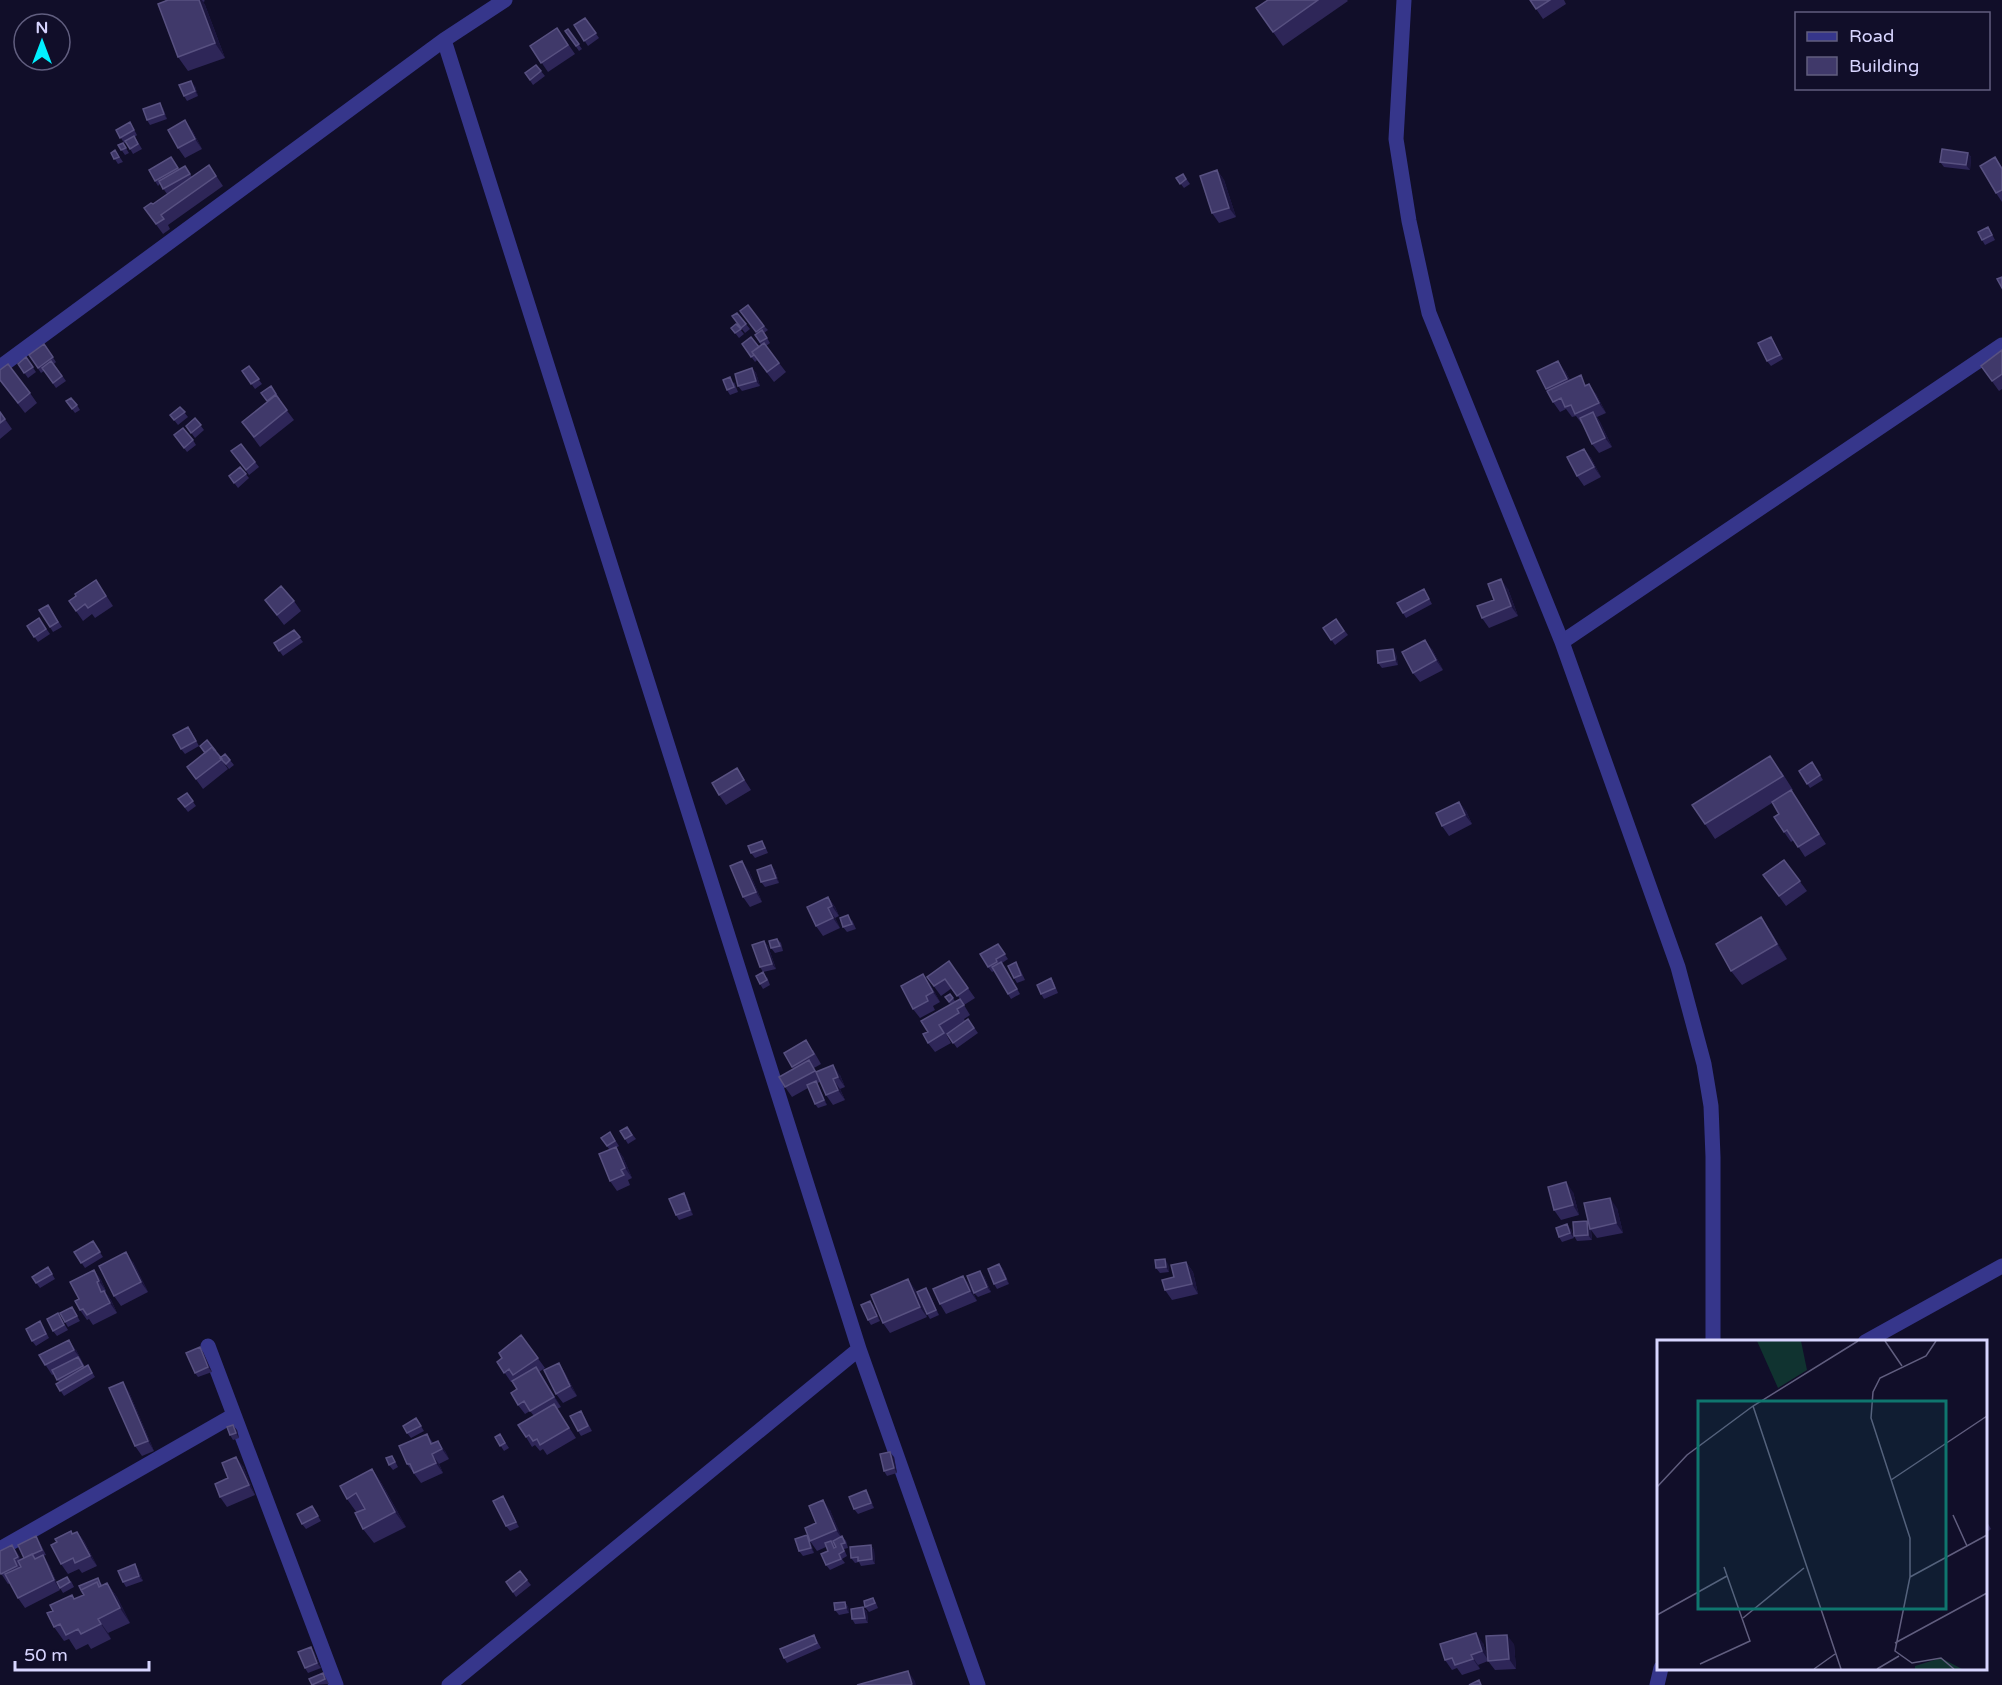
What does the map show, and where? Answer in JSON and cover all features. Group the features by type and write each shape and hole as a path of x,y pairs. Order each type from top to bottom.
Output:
{"street":[{"path":"0,367 444,40 505,0"},
{"path":"1404,0 1396,139 1408,221 1429,313 1562,642 1678,967 1704,1064 1711,1106 1713,1157 1713,1340"},
{"path":"444,40 859,1348 978,1685"},
{"path":"1562,642 2002,345"},
{"path":"1866,1340 2002,1266"},
{"path":"208,1346 336,1685"},
{"path":"449,1685 859,1348"},
{"path":"0,1549 234,1415"},
{"path":"1657,1685 1661,1670"}],"building":[{"path":"168,0 199,0 215,43 178,57 158,4"},
{"path":"1268,0 1318,0 1273,32 1256,8"},
{"path":"1530,0 1550,0 1536,9"},
{"path":"585,18 596,33 584,41 574,25"},
{"path":"557,28 568,45 541,63 530,46"},
{"path":"568,29 579,44 576,46 565,31"},
{"path":"536,65 541,71 530,80 525,73"},
{"path":"191,81 195,91 184,96 179,85"},
{"path":"160,103 164,114 147,120 143,109"},
{"path":"185,120 195,139 178,148 168,130"},
{"path":"130,122 134,130 120,138 116,130"},
{"path":"134,136 138,144 130,149 125,141"},
{"path":"123,143 126,148 121,150 118,145"},
{"path":"1942,149 1968,153 1966,165 1940,162"},
{"path":"115,150 119,157 114,159 111,153"},
{"path":"171,157 178,168 155,181 149,170"},
{"path":"1995,157 2002,169 2002,190 1996,193 1980,166"},
{"path":"209,165 216,176 161,215 164,219 156,224 144,208"},
{"path":"185,166 190,174 163,189 159,181"},
{"path":"1217,170 1229,208 1212,213 1200,176"},
{"path":"1183,174 1186,179 1180,184 1176,178"},
{"path":"1988,227 1992,235 1982,240 1978,232"},
{"path":"2002,277 2002,288 1997,279"},
{"path":"748,305 764,326 756,332 740,311"},
{"path":"737,313 746,324 741,328 732,316"},
{"path":"736,324 741,329 735,333 731,328"},
{"path":"762,330 767,338 760,342 755,335"},
{"path":"751,337 759,347 752,352 754,355 751,357 742,344"},
{"path":"1771,337 1780,355 1767,361 1758,343"},
{"path":"764,343 779,363 767,372 752,352"},
{"path":"44,344 53,357 38,368 29,355"},
{"path":"2002,350 2002,374 1992,381 1981,366"},
{"path":"26,357 33,367 24,373 18,364"},
{"path":"51,361 62,376 53,383 42,368"},
{"path":"1558,361 1567,379 1546,389 1537,371"},
{"path":"8,364 30,393 18,403 0,380 0,370"},
{"path":"249,366 259,379 251,384 242,371"},
{"path":"752,368 756,381 738,386 735,374"},
{"path":"1581,375 1585,386 1589,384 1599,403 1575,414 1571,405 1565,407 1561,398 1553,402 1547,391"},
{"path":"730,377 734,387 727,390 723,380"},
{"path":"271,386 276,394 267,401 261,393"},
{"path":"276,395 287,410 254,437 242,422"},
{"path":"71,398 77,405 72,409 66,401"},
{"path":"180,407 185,412 174,420 170,415"},
{"path":"0,412 5,419 0,423"},
{"path":"1593,412 1605,438 1592,444 1580,418"},
{"path":"195,418 201,425 191,433 186,426"},
{"path":"183,428 193,440 184,448 174,435"},
{"path":"241,444 255,462 246,470 231,451"},
{"path":"1584,449 1594,467 1577,476 1567,457"},
{"path":"240,467 246,474 234,483 229,476"},
{"path":"1501,579 1511,606 1482,618 1477,606 1494,600 1488,584"},
{"path":"96,580 106,596 88,608 85,604 76,611 69,601 76,596 75,594"},
{"path":"281,586 294,601 277,615 265,600"},
{"path":"1424,589 1429,599 1403,613 1397,603"},
{"path":"48,605 58,622 50,627 39,610"},
{"path":"39,618 46,629 34,637 27,626"},
{"path":"1336,619 1344,631 1331,640 1323,628"},
{"path":"294,630 300,637 279,651 274,643"},
{"path":"1425,640 1436,660 1413,673 1402,652"},
{"path":"1393,649 1395,660 1378,663 1377,651"},
{"path":"188,727 196,741 181,749 173,735"},
{"path":"207,740 215,750 212,747 205,753 200,746"},
{"path":"212,747 222,759 196,779 187,767"},
{"path":"225,754 230,760 226,764 220,758"},
{"path":"1770,756 1783,776 1705,824 1692,805"},
{"path":"1812,762 1820,775 1807,784 1799,771"},
{"path":"737,768 744,780 719,795 712,783"},
{"path":"1791,790 1819,834 1798,847 1787,830 1784,832 1774,817 1779,814 1772,802"},
{"path":"187,793 193,801 185,807 178,799"},
{"path":"1459,802 1465,815 1442,826 1436,813"},
{"path":"762,841 765,848 751,853 748,846"},
{"path":"1784,860 1800,881 1779,896 1763,875"},
{"path":"742,861 756,892 743,897 730,866"},
{"path":"771,865 776,878 761,882 757,870"},
{"path":"828,897 832,906 828,908 833,918 816,926 807,907"},
{"path":"848,915 852,924 843,927 840,918"},
{"path":"1761,917 1777,944 1731,971 1716,944"},
{"path":"777,939 780,946 771,948 769,941"},
{"path":"764,941 772,964 760,967 752,945"},
{"path":"998,944 1005,954 988,967 980,954"},
{"path":"949,961 968,988 957,996 945,979 934,986 927,977"},
{"path":"1001,962 1017,989 1008,994 992,967"},
{"path":"1016,962 1021,975 1014,978 1008,966"},
{"path":"763,972 767,980 760,984 756,976"},
{"path":"923,974 933,992 926,996 928,1001 913,1009 901,986"},
{"path":"1051,978 1055,988 1041,994 1037,985"},
{"path":"950,994 953,998 949,1002 945,997"},
{"path":"960,999 964,1005 957,1009 959,1013 939,1025 944,1033 928,1043 923,1034 928,1032 921,1021"},
{"path":"968,1019 974,1028 953,1043 947,1034"},
{"path":"806,1040 814,1054 792,1067 784,1053"},
{"path":"809,1060 815,1071 785,1087 779,1077"},
{"path":"833,1065 838,1077 833,1079 838,1090 826,1095 816,1072"},
{"path":"816,1081 824,1100 815,1104 807,1085"},
{"path":"627,1127 632,1135 625,1139 620,1131"},
{"path":"610,1132 615,1141 607,1146 601,1138"},
{"path":"616,1147 625,1168 621,1170 624,1175 610,1181 599,1154"},
{"path":"1566,1182 1573,1205 1554,1210 1548,1187"},
{"path":"684,1193 690,1210 676,1215 669,1199"},
{"path":"1610,1198 1616,1223 1590,1229 1584,1203"},
{"path":"1587,1221 1588,1235 1574,1236 1573,1222"},
{"path":"1567,1224 1570,1233 1559,1237 1556,1228"},
{"path":"93,1241 100,1252 81,1263 74,1252"},
{"path":"126,1252 141,1282 114,1296 99,1266"},
{"path":"1165,1259 1166,1267 1156,1268 1155,1260"},
{"path":"1186,1262 1192,1284 1165,1290 1162,1280 1174,1277 1171,1265"},
{"path":"999,1264 1006,1279 994,1284 988,1269"},
{"path":"48,1267 52,1274 36,1283 32,1277"},
{"path":"94,1270 101,1292 104,1291 110,1303 87,1315 83,1309 80,1310 75,1301 79,1299 70,1282"},
{"path":"980,1271 987,1287 974,1293 967,1276"},
{"path":"963,1276 970,1291 940,1304 933,1289"},
{"path":"908,1279 920,1307 883,1323 871,1295"},
{"path":"926,1288 936,1310 927,1314 917,1292"},
{"path":"870,1301 877,1316 868,1320 861,1305"},
{"path":"72,1307 77,1316 65,1322 60,1313"},
{"path":"58,1313 64,1325 53,1331 47,1319"},
{"path":"40,1321 46,1334 32,1341 26,1329"},
{"path":"521,1335 538,1358 513,1375 509,1369 504,1373 497,1362 502,1358 499,1353"},
{"path":"69,1340 74,1350 45,1365 39,1355"},
{"path":"200,1347 208,1367 195,1373 186,1353"},
{"path":"78,1357 83,1366 57,1380 52,1370"},
{"path":"559,1363 570,1386 556,1394 544,1370"},
{"path":"88,1365 92,1373 60,1391 56,1384"},
{"path":"536,1367 554,1397 530,1411 524,1401 518,1405 511,1393 517,1389 512,1381"},
{"path":"123,1382 148,1441 135,1446 109,1388"},
{"path":"554,1404 569,1428 540,1445 537,1439 533,1441 529,1435 526,1437 518,1425"},
{"path":"581,1411 588,1426 578,1431 570,1416"},
{"path":"416,1418 421,1426 407,1433 403,1426"},
{"path":"233,1425 236,1433 230,1435 227,1427"},
{"path":"427,1434 431,1444 438,1441 442,1449 432,1454 436,1463 414,1473 399,1446"},
{"path":"500,1434 505,1443 500,1446 495,1437"},
{"path":"890,1452 894,1468 884,1471 880,1454"},
{"path":"392,1456 395,1462 389,1465 386,1458"},
{"path":"236,1457 249,1485 220,1497 215,1484 228,1478 222,1463"},
{"path":"372,1469 395,1512 363,1529 355,1513 365,1509 356,1493 347,1499 340,1486"},
{"path":"866,1490 871,1503 854,1509 849,1497"},
{"path":"503,1496 516,1522 506,1526 493,1501"},
{"path":"823,1500 836,1530 810,1541 805,1528 816,1523 809,1506"},
{"path":"312,1506 318,1516 302,1524 297,1514"},
{"path":"71,1531 72,1534 77,1532 90,1556 75,1563 73,1558 61,1564 51,1545 57,1542 55,1539"},
{"path":"807,1535 811,1548 799,1551 795,1539"},
{"path":"36,1536 42,1550 24,1558 18,1545"},
{"path":"842,1536 845,1543 841,1544 844,1551 839,1554 841,1559 826,1565 821,1554 828,1551 825,1543 831,1541 834,1548 836,1547 833,1541"},
{"path":"12,1545 18,1557 14,1559 17,1566 1,1574 0,1551"},
{"path":"871,1545 872,1559 858,1561 858,1557 851,1558 850,1547"},
{"path":"32,1554 35,1559 43,1555 54,1580 18,1598 5,1574 21,1567 18,1561"},
{"path":"135,1564 139,1576 123,1582 118,1571"},
{"path":"520,1571 527,1580 513,1592 506,1582"},
{"path":"67,1577 70,1582 60,1588 57,1582"},
{"path":"98,1578 101,1586 99,1587 97,1582 81,1590 79,1586"},
{"path":"97,1582 99,1587 107,1583 120,1608 98,1619 101,1624 81,1634 78,1629 66,1635 60,1624 54,1627 47,1613 53,1611 50,1605 72,1595 74,1599 84,1595 81,1590"},
{"path":"873,1598 875,1603 865,1607 864,1601"},
{"path":"845,1602 846,1608 835,1610 834,1603"},
{"path":"863,1607 865,1618 852,1619 851,1609"},
{"path":"1476,1633 1482,1651 1471,1655 1473,1659 1455,1665 1452,1658 1445,1660 1440,1644"},
{"path":"814,1635 817,1643 784,1658 780,1649"},
{"path":"1507,1635 1509,1659 1488,1661 1486,1636"},
{"path":"311,1647 317,1663 305,1668 298,1652"},
{"path":"908,1671 912,1684 910,1685 857,1685"},
{"path":"323,1673 325,1679 312,1685 309,1679"},
{"path":"1479,1680 1481,1685 1469,1685"}]}
